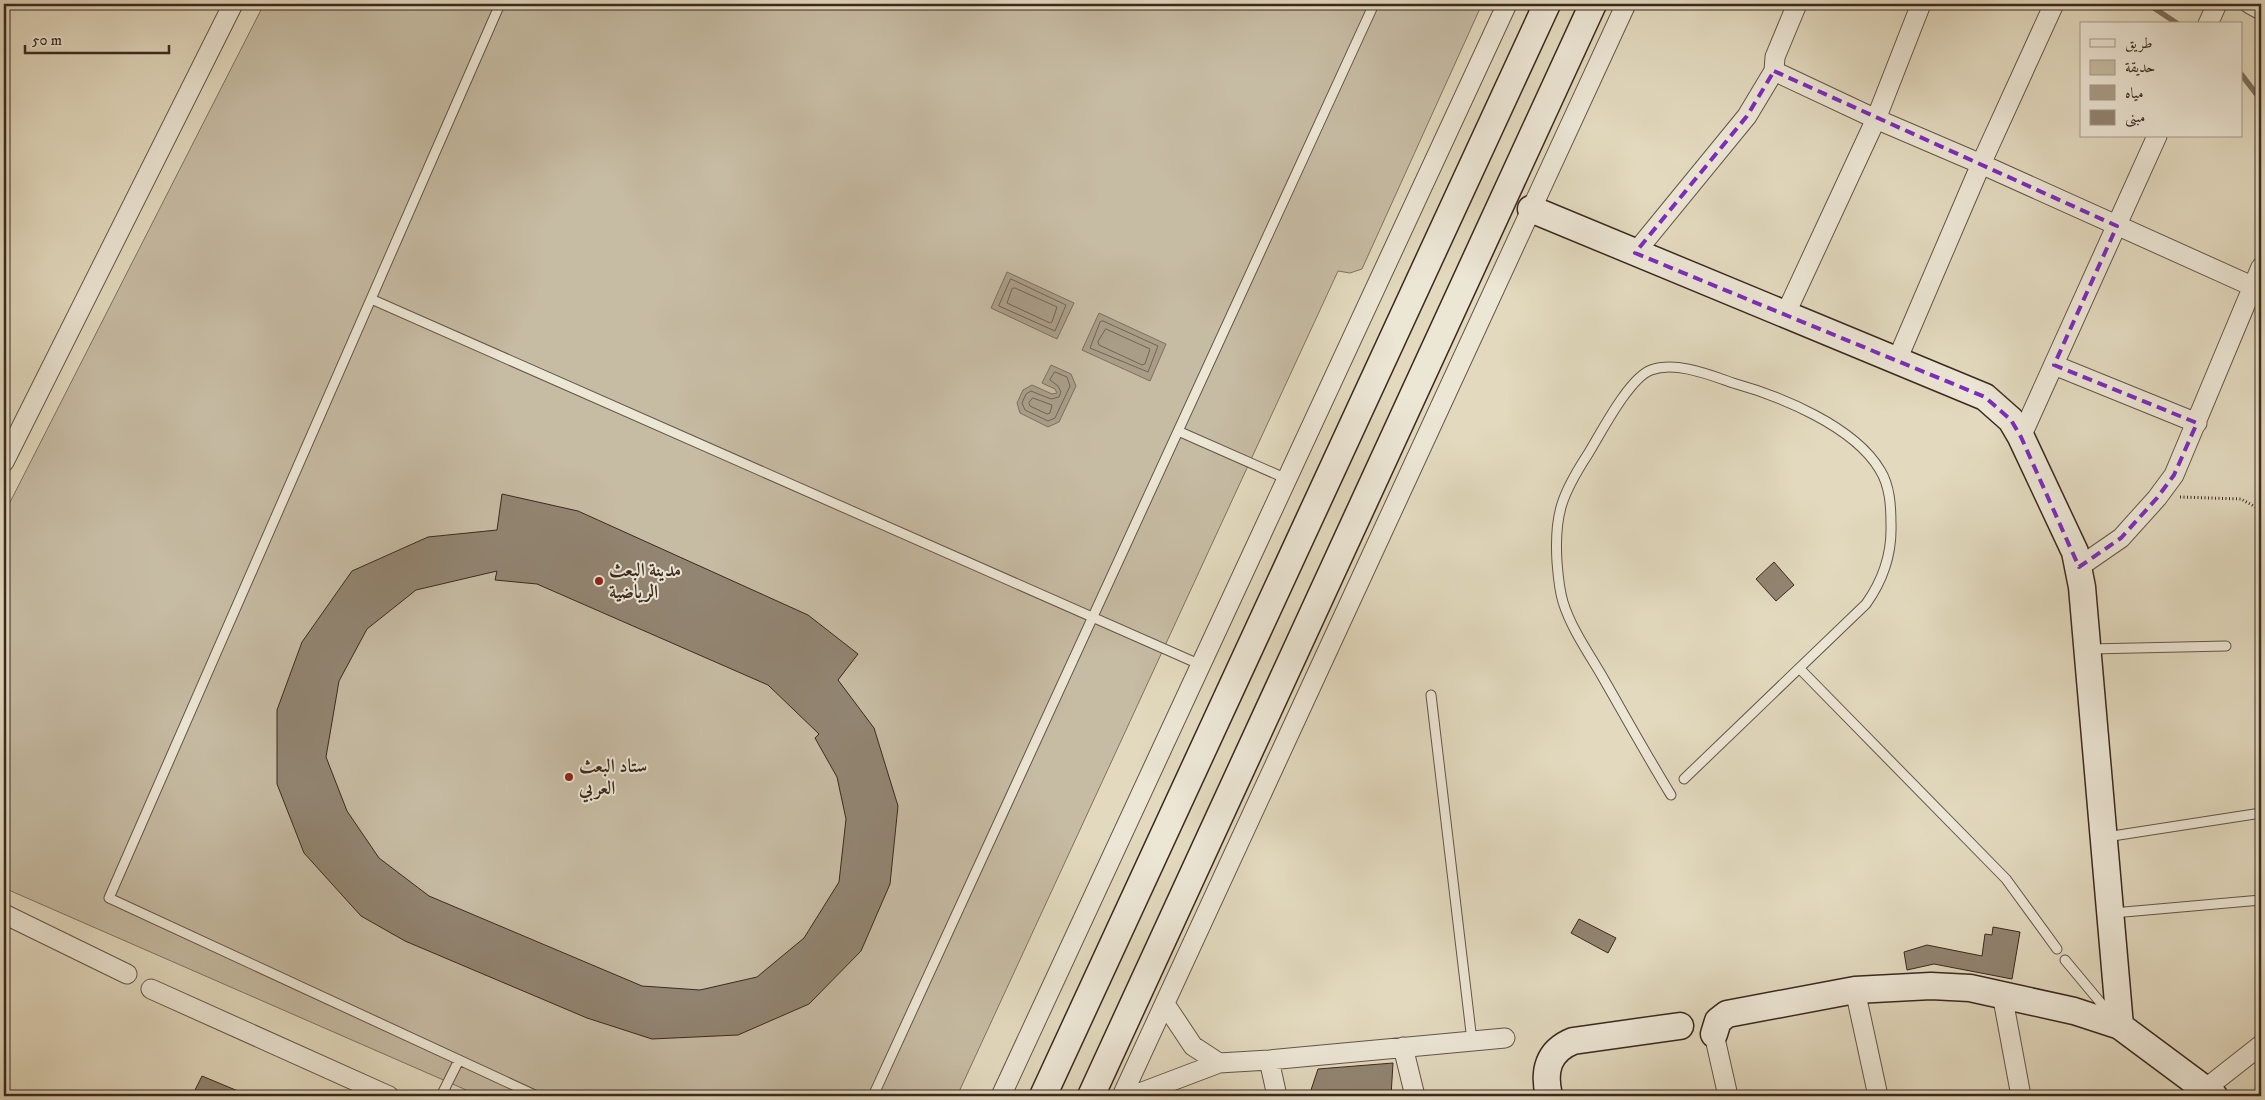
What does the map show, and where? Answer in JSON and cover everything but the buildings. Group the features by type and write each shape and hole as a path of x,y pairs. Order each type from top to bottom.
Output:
{"main road":[{"path":"1043,1096 1547,4"},
{"path":"1091,1096 1593,4"},
{"path":"1531,209 1785,316 1985,397 2011,420 2068,537 2079,568 2120,1026"},
{"path":"1714,1034 1718,1021 1728,1014 1855,990 1931,986 1970,988 2074,1011 2120,1026 2210,1093"},
{"path":"1549,1096 1548,1065 1560,1046 1573,1041 1680,1026"}],"street":[{"path":"4,462 233,4"},
{"path":"1001,1096 1507,4"},
{"path":"1122,1096 1626,4"},
{"path":"1635,253 1747,116 1774,71 1775,57 1797,4"},
{"path":"1785,316 1876,119 1921,4"},
{"path":"1897,360 1981,164 2054,4"},
{"path":"2209,22 2217,4"},
{"path":"2250,4 2261,10"},
{"path":"1774,71 1876,119 1981,164 2254,287"},
{"path":"2021,438 2156,138"},
{"path":"2079,568 2121,538 2174,476 2261,267"},
{"path":"2054,365 2197,423"},
{"path":"4,914 127,974"},
{"path":"150,989 389,1096"},
{"path":"1855,990 1878,1096"},
{"path":"2002,994 2021,1096"},
{"path":"1165,1004 1193,1046 1219,1063"},
{"path":"1714,1034 1728,1096"},
{"path":"1132,1096 1219,1063 1505,1038"},
{"path":"2210,1093 2261,1045"},
{"path":"1403,1047 1414,1096"},
{"path":"1269,1060 1277,1096"}],"lane":[{"path":"500,4 109,898 537,1096"},
{"path":"873,1096 1374,4"},
{"path":"371,299 1201,665"},
{"path":"1671,795 1570,621 1560,589 1556,549 1559,509 1570,482 1624,396 1649,370 1671,367 1742,385 1789,403 1834,427 1857,444 1868,453 1882,474 1889,496 1891,533 1890,551 1880,580 1874,594 1859,613 1684,779"},
{"path":"1178,431 1287,479"},
{"path":"2087,649 2226,646"},
{"path":"1800,669 2006,879 2057,949"},
{"path":"1430,695 1472,1041"},
{"path":"2103,837 2261,813"},
{"path":"2110,913 2261,900"},
{"path":"2065,960 2120,1026"},
{"path":"441,1096 459,1060"}],"path":[{"path":"2162,492 2176,498 2241,499 2261,510"}],"highlighted area":[{"path":"1774,71 2117,226 2054,365 2197,423 2174,475 2157,498 2121,538 2079,567 2021,437 2011,420 1985,397 1635,253 1747,116"}],"green space":[{"name":"مدينة البعث الرياضية","path":"264,4 1482,4 1362,269 1350,273 1338,271 957,1096 480,1096 4,888 4,514"}],"water":[{"path":"1007,272 1074,303 1057,339 991,308"},
{"path":"1099,313 1166,344 1150,381 1082,350"},
{"path":"1051,365 1071,374 1076,386 1059,422 1048,427 1020,413 1017,403 1023,390 1032,385 1052,394 1057,393 1055,389 1042,383"}],"waterway":[{"path":"2148,4 2175,22"},
{"path":"2242,75 2261,100"}],"place":[{"name":"مدينة البعث الرياضية","path":"599,581"},
{"name":"ستاد البعث العربي","path":"569,777"}]}
